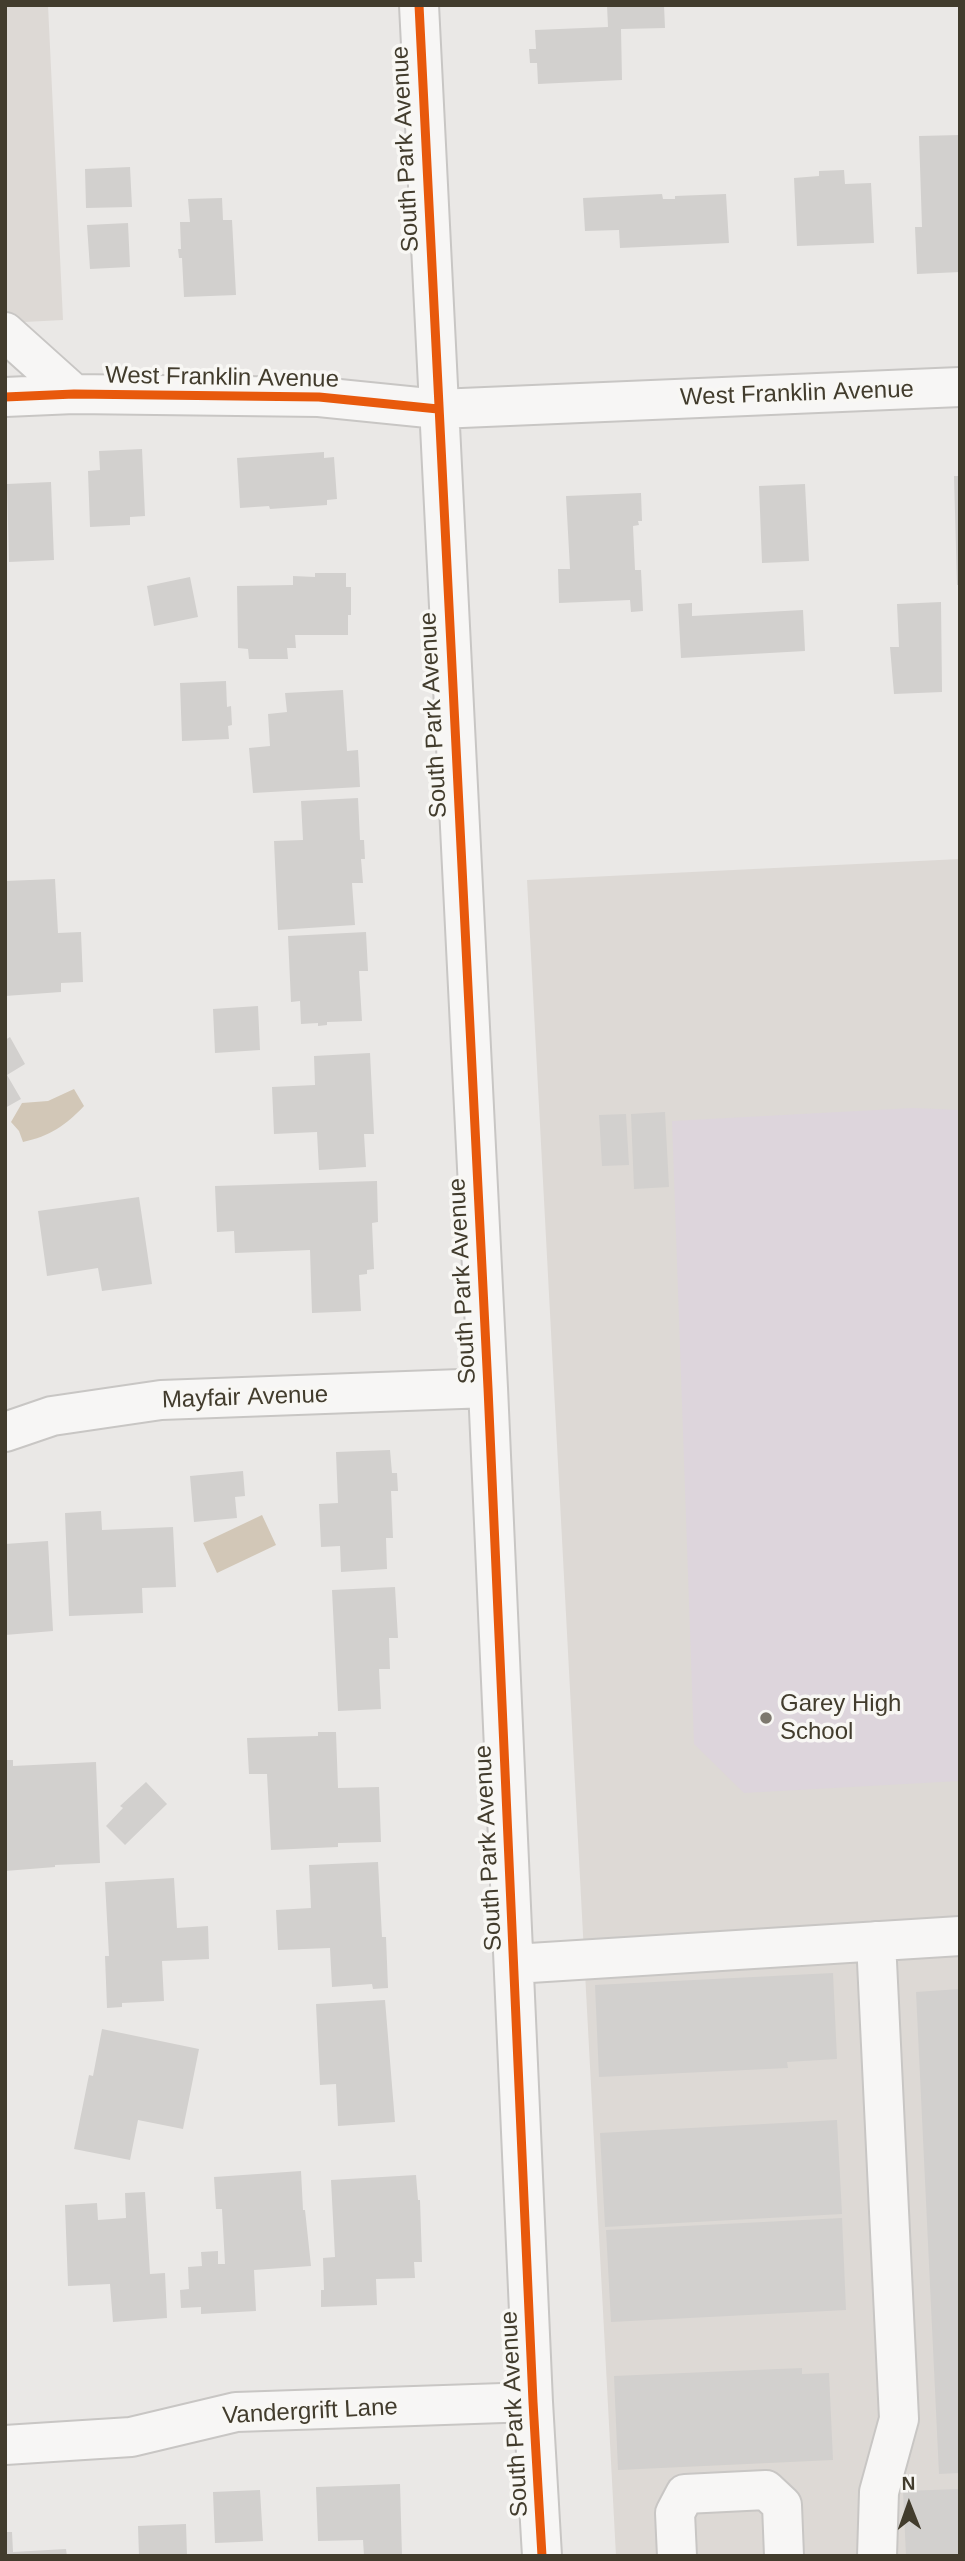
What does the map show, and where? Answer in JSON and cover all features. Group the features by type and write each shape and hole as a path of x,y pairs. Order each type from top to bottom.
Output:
{"street":[{"name":"South Park Avenue","path":"419,5 488,1388 542,2556"},
{"path":"5,332 74,394"},
{"name":"West Franklin Avenue","path":"5,397 74,394 320,397 438,409 960,387"},
{"name":"Mayfair Avenue","path":"5,1432 52,1416 161,1401 488,1388"},
{"path":"513,1964 960,1936"},
{"path":"876,1941 899,2419 879,2492 877,2556"},
{"name":"Vandergrift Lane","path":"5,2445 131,2437 236,2412 533,2402"},
{"path":"677,2556 675,2513 685,2494 766,2490 782,2505 784,2556"}],"shaded area":[{"path":"5,5 48,5 63,320 5,323"},
{"name":"Garey High School","path":"960,859 960,2556 616,2556 527,880"},
{"path":"74,1089 84,1106 57,1129 23,1142 19,1131 11,1122 22,1103 48,1101"},
{"path":"913,1108 960,1110 960,1781 744,1793 694,1744 672,1121"},
{"path":"262,1515 276,1545 217,1573 203,1543"}],"building":[{"path":"607,5 664,5 665,28 621,29 622,80 538,84 537,63 530,63 529,49 536,49 535,30 608,27"},
{"path":"960,135 960,272 917,274 915,227 922,227 919,136"},
{"path":"130,167 132,207 86,208 85,169"},
{"path":"844,170 845,184 871,183 874,243 797,246 794,178 819,176 819,171"},
{"path":"662,194 663,199 675,199 675,196 726,194 729,243 620,248 619,230 585,231 583,198"},
{"path":"222,198 223,220 232,220 236,295 184,297 182,258 179,258 178,249 181,249 180,222 190,222 188,199"},
{"path":"128,223 130,267 90,269 87,225"},
{"path":"142,449 145,516 130,517 130,525 90,527 88,471 100,470 99,451"},
{"path":"324,452 324,458 334,457 337,499 327,500 327,505 240,508 237,458"},
{"path":"954,476 960,476 960,585 957,585"},
{"path":"51,482 54,560 9,562 7,484"},
{"path":"805,484 809,561 762,563 759,486"},
{"path":"641,493 642,521 633,526 635,570 641,570 643,611 631,612 630,600 559,603 558,569 570,569 566,496"},
{"path":"315,573 346,573 346,587 351,587 348,635 295,635 296,648 287,648 288,659 249,659 248,649 238,648 237,586 293,585 293,576 315,577"},
{"path":"190,577 198,617 154,626 147,586"},
{"path":"941,602 942,692 894,694 890,647 899,647 897,604"},
{"path":"692,603 692,616 803,610 805,651 681,658 678,604"},
{"path":"226,681 227,707 231,706 232,725 228,726 229,739 182,741 180,683"},
{"path":"343,690 347,751 358,750 360,787 253,793 249,748 270,746 268,714 287,712 285,693"},
{"path":"358,798 360,840 364,840 365,859 361,859 363,883 352,883 355,925 278,930 274,841 303,840 301,801"},
{"path":"55,879 58,933 81,932 83,982 61,983 61,992 5,996 5,881"},
{"path":"366,932 368,971 359,971 362,1021 327,1022 327,1025 318,1026 318,1023 301,1024 300,1001 291,1002 288,936"},
{"path":"258,1006 260,1050 215,1053 213,1009"},
{"path":"10,1037 25,1064 7,1075 21,1099 5,1108 5,1040"},
{"path":"370,1053 374,1134 364,1134 366,1167 319,1170 317,1132 274,1134 272,1087 315,1085 314,1056"},
{"path":"665,1112 669,1187 634,1189 631,1114"},
{"path":"626,1114 629,1165 602,1166 599,1115"},
{"path":"377,1181 378,1222 372,1223 374,1269 359,1275 361,1311 312,1313 310,1250 235,1253 234,1231 217,1232 215,1186"},
{"path":"139,1197 152,1284 102,1291 98,1268 47,1276 38,1211"},
{"path":"390,1450 392,1473 397,1473 398,1491 391,1491 393,1538 386,1538 387,1569 341,1572 340,1546 321,1547 319,1504 338,1503 336,1452"},
{"path":"243,1471 245,1496 235,1497 237,1518 194,1522 190,1476"},
{"path":"101,1511 102,1530 173,1527 176,1587 142,1588 143,1613 69,1616 65,1513"},
{"path":"48,1541 53,1631 5,1635 5,1544"},
{"path":"395,1587 398,1638 389,1638 390,1669 379,1669 381,1709 338,1711 332,1590"},
{"path":"318,1732 336,1732 338,1788 379,1787 381,1842 338,1843 338,1847 271,1850 267,1774 249,1774 247,1738 318,1736"},
{"path":"5,1760 13,1760 13,1766 96,1762 100,1863 5,1871"},
{"path":"146,1782 167,1804 125,1845 106,1826 123,1808 120,1806"},
{"path":"378,1862 388,1988 373,1989 372,1984 332,1987 330,1948 278,1950 276,1910 311,1908 309,1865"},
{"path":"174,1878 177,1928 208,1926 209,1959 162,1961 164,2001 122,2003 122,2007 107,2008 105,1956 109,1956 105,1882"},
{"path":"833,1973 837,2059 787,2062 788,2068 599,2077 595,1985"},
{"path":"960,1989 960,2473 939,2474 916,1992"},
{"path":"385,2000 395,2122 338,2126 336,2084 320,2085 316,2004"},
{"path":"102,2029 199,2049 183,2129 138,2120 130,2160 74,2149 89,2075 93,2076"},
{"path":"837,2120 842,2214 605,2227 600,2133"},
{"path":"301,2171 311,2266 254,2270 256,2311 201,2314 201,2307 181,2308 180,2290 189,2289 188,2267 202,2266 201,2252 218,2251 218,2264 225,2264 222,2209 216,2209 214,2177"},
{"path":"416,2175 420,2200 422,2262 414,2262 415,2278 376,2279 377,2305 321,2307 321,2290 324,2290 323,2258 335,2257 331,2180"},
{"path":"145,2192 150,2274 165,2273 167,2318 113,2322 110,2284 68,2286 65,2205 97,2203 98,2220 126,2218 125,2193"},
{"path":"842,2218 846,2310 611,2322 606,2230"},
{"path":"802,2368 802,2374 829,2373 833,2460 618,2470 614,2376"},
{"path":"400,2484 402,2556 364,2556 363,2540 318,2541 316,2487"},
{"path":"960,2489 960,2556 906,2556 903,2491"},
{"path":"260,2490 263,2541 215,2543 213,2492"},
{"path":"186,2524 187,2556 139,2556 138,2526"},
{"path":"5,2532 12,2532 13,2552 66,2549 67,2556 5,2556"}],"cycle path":[{"path":"419,5 488,1388 542,2556"},
{"path":"5,397 74,394 319,397 438,409"}],"place":[{"name":"Garey High School","path":"766,1718"}]}
